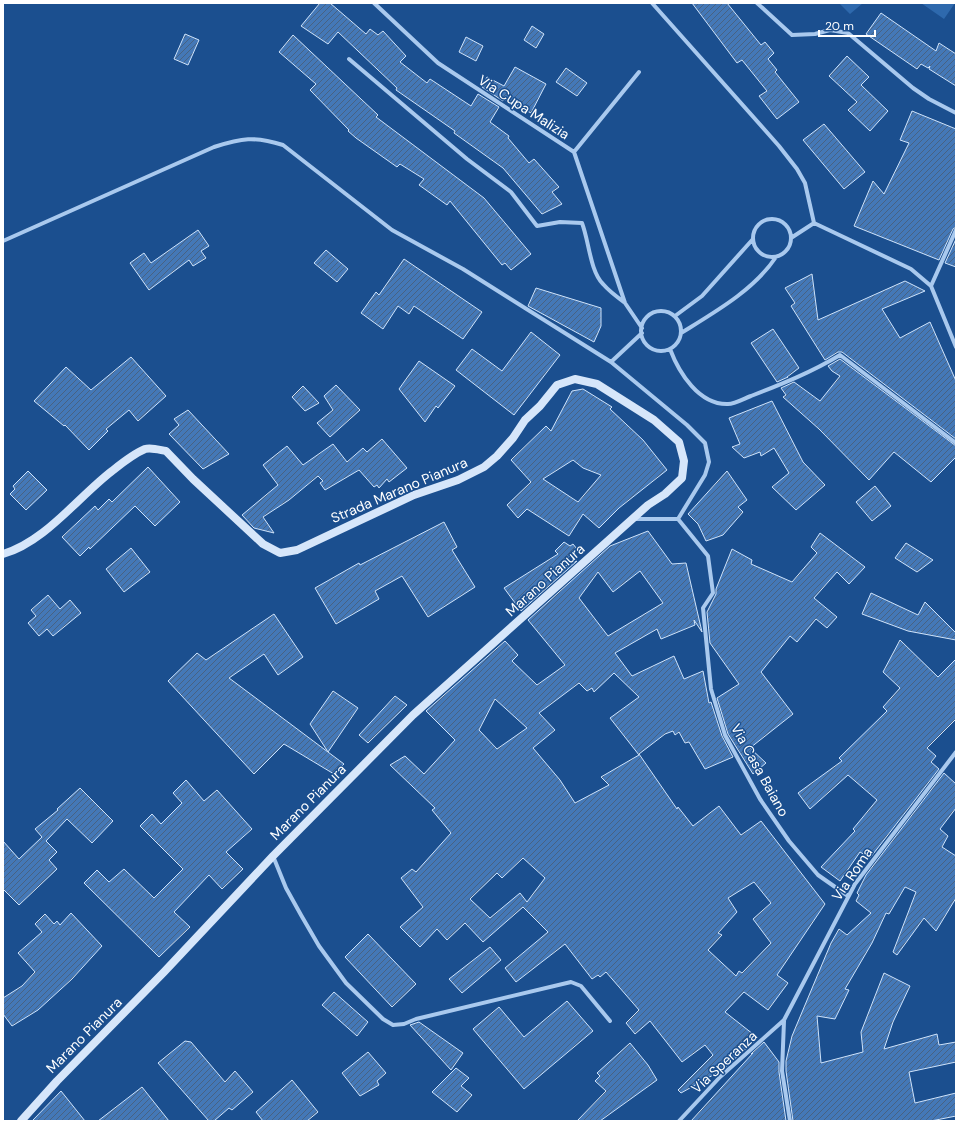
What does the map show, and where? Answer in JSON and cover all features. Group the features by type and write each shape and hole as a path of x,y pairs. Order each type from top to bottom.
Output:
{"street":[{"name":"Via Cupa Malizia","path":"374,3 438,63 574,152 625,303 642,328"},
{"path":"652,3 779,146 797,169 805,182 814,223"},
{"path":"757,3 792,35 815,34 830,30 848,33 913,88 956,113"},
{"path":"349,59 468,159 511,192 536,226 560,222 582,223 588,237 594,269 602,283 625,303"},
{"path":"574,152 640,72"},
{"path":"3,242 214,147 240,139 263,139 283,145 392,230 463,269 611,362 688,425 705,443 709,462 705,475 678,519 632,519"},
{"path":"675,316 702,296 753,239 755,229 759,224 765,220 772,219 778,220 787,226 791,238 787,251 776,257 766,272 731,300 681,333 675,345 670,349 658,351 651,348 643,340 642,328 644,322 653,313 662,311 675,316 679,322 681,333"},
{"path":"791,238 814,223"},
{"path":"814,223 911,269 930,286 956,347"},
{"path":"930,286 956,230"},
{"path":"753,239 757,250 763,256 776,257"},
{"path":"611,362 642,333"},
{"path":"670,349 685,379 696,391 710,400 729,404 819,368 840,355 956,443"},
{"name":"Strada Marano Pianura","path":"3,554 18,550 43,532 103,477 125,460 146,449 166,451 193,479 263,544 280,553 297,550 414,495 458,480 484,467 497,456 513,438 525,420 540,406 557,385 575,379 597,384 654,420 679,442 684,461 682,478 665,494 648,505 632,519"},
{"name":"Marano Pianura","path":"21,1121 57,1081 164,972 273,856 413,715 632,519"},
{"name":"Via Casa Baiano","path":"678,519 708,556 713,593 703,608 711,689 725,735 760,799 788,841 818,875 848,896"},
{"name":"Via Roma","path":"784,1020 848,896 956,752"},
{"path":"273,856 286,888 319,946 346,983 383,1019 394,1025 404,1024 416,1019 571,982 581,986 610,1021"},
{"path":"784,1020 782,1071 790,1121"},
{"name":"Via Speranza","path":"679,1121 720,1077 784,1020"}],"shaded area":[{"path":"839,3 863,3 850,14"},
{"path":"921,3 955,3 944,19"}],"building":[{"path":"320,3 330,3 366,34 370,29 378,35 383,31 406,56 400,62 427,83 430,79 471,106 478,94 499,107 490,122 509,136 508,138 529,163 534,159 559,187 552,192 562,204 542,214 503,168 454,133 455,131 396,90 397,88 338,32 328,44 301,26"},
{"path":"692,3 727,3 761,45 765,42 774,53 768,59 777,70 775,72 799,102 777,119 759,96 767,91 742,60 737,63"},
{"path":"881,13 936,51 939,43 956,54 956,86 929,69 930,66 928,68 921,64 917,69 866,34"},
{"path":"532,26 544,34 536,48 524,40"},
{"path":"185,34 199,40 188,65 174,59"},
{"path":"293,35 378,115 376,117 484,198 531,254 511,270 505,263 502,265 450,201 447,205 419,185 424,179 400,164 397,167 348,131 349,130 310,90 316,84 279,52"},
{"path":"466,37 483,46 476,61 459,52"},
{"path":"847,56 869,77 861,85 888,111 870,131 848,110 857,102 829,76"},
{"path":"515,67 546,84 531,113 504,99 503,101 482,87 487,77 504,86"},
{"path":"566,68 587,83 577,96 556,82"},
{"path":"912,111 956,129 956,227 953,229 939,260 854,226 873,181 884,194 909,143 900,140"},
{"path":"824,124 865,172 844,189 803,140"},
{"path":"198,230 209,246 201,251 206,258 193,266 189,260 149,290 130,263 144,253 151,263"},
{"path":"956,239 956,267 945,263"},
{"path":"326,250 348,269 337,282 314,263"},
{"path":"404,259 482,312 463,339 414,306 409,314 398,306 383,329 361,313 376,292 379,295"},
{"path":"812,274 818,320 905,281 925,291 882,309 900,338 930,322 956,381 956,439 842,352 838,352 825,360 791,306 795,303 785,288"},
{"path":"536,288 601,308 601,326 594,342 528,306"},
{"path":"773,329 799,368 788,377 777,382 751,343"},
{"path":"531,332 560,355 514,415 456,370 472,349 502,371"},
{"path":"131,357 166,396 138,421 129,410 106,429 108,431 89,450 65,425 64,426 34,401 66,367 91,390"},
{"path":"840,359 956,446 956,457 931,482 894,452 869,480 819,429 783,397 786,395 781,388 794,382 820,401 840,376 832,371 828,366"},
{"path":"419,361 455,386 438,408 436,406 425,422 399,389"},
{"path":"336,385 360,410 330,437 317,423 333,410 324,396"},
{"path":"303,386 319,403 305,411 292,397"},
{"path":"583,389 612,407 610,409 643,440 667,470 619,508 599,528 583,514 569,536 527,509 518,518 507,505 531,482 511,460 546,426 551,431 572,391","holes":["573,460 583,468 601,475 578,502 543,479"]},
{"path":"772,401 803,462 825,485 796,510 772,487 789,473 774,448 761,456 760,452 744,458 732,447 740,444 729,418"},
{"path":"188,410 229,454 203,469 169,434 179,425 174,419"},
{"path":"382,439 407,468 389,482 387,479 379,488 377,485 374,487 359,470 325,490 320,483 323,481 318,476 289,500 263,517 274,533 254,528 242,515 278,485 263,465 287,446 303,465 333,444 347,462 363,448 367,452"},
{"path":"148,467 180,502 155,526 135,506 90,549 89,547 80,556 62,537 95,506 98,510 109,499 112,502"},
{"path":"28,471 47,490 26,510 10,494 15,489 13,486"},
{"path":"727,471 747,500 738,507 743,512 723,535 706,541 698,524 688,514"},
{"path":"875,486 891,506 872,521 856,502"},
{"path":"444,522 457,547 452,550 475,587 428,617 402,576 375,591 379,599 336,624 315,588 359,563 360,565"},
{"path":"648,531 672,564 686,563 702,632 694,620 695,625 661,639 657,629 615,653 632,676 674,656 684,679 703,671 709,703 711,702 722,736 733,757 705,769 689,742 685,743 679,732 675,735 673,731 665,734 639,754 677,809 678,807 693,826 719,806 741,835 761,821 825,904 777,975 788,983 768,1010 744,992 725,1012 758,1038 722,1070 681,1093 678,1090 713,1055 705,1045 682,1062 650,1021 635,1034 626,1023 639,1010 606,972 600,977 598,975 592,979 565,944 516,982 505,968 548,932 523,907 483,942 465,923 447,940 437,929 420,947 400,927 423,907 401,878 412,869 416,872 451,833 432,810 435,808 390,765 405,756 424,774 455,740 426,711 505,641 518,655 512,661 537,685 565,665 528,620 610,546","holes":["640,571 663,603 608,636 579,598 598,572 613,592","614,673 639,697 610,718 639,755 601,777 609,785 575,803 560,780 533,748 555,730 539,713 579,683 587,691 592,688 594,692","495,699 527,728 497,749 479,730","523,858 545,878 527,902 520,893 490,918 470,899 497,873 502,878","754,882 771,903 753,919 771,943 742,973 739,971 736,976 708,950 722,935 718,933 737,912 728,898"]},
{"path":"820,533 865,567 849,584 837,572 814,598 837,617 827,628 816,619 797,642 790,636 761,672 793,714 750,748 766,763 753,774 728,734 717,698 739,684 710,643 707,612 716,594 716,589 732,549 752,560 751,564 792,582 817,553 811,547"},
{"path":"564,542 570,546 573,544 577,549 556,570 577,561 521,611 504,588 558,554 555,551"},
{"path":"906,543 933,560 917,572 895,558"},
{"path":"131,548 150,572 124,592 106,569"},
{"path":"871,593 918,615 925,602 956,633 956,640 908,631 862,614"},
{"path":"48,595 60,609 70,600 81,613 53,636 47,629 39,636 28,623 36,616 31,610"},
{"path":"274,614 303,657 278,675 264,654 229,678 344,764 334,774 284,744 254,774 168,681 197,653 206,660"},
{"path":"900,640 938,677 956,659 956,719 927,748 936,756 931,762 939,769 870,858 860,852 840,881 821,867 855,831 853,829 877,800 848,775 810,809 798,793 842,761 839,758 887,711 883,707 900,688 883,672"},
{"path":"333,691 358,708 328,752 310,724"},
{"path":"395,696 407,705 368,743 359,735"},
{"path":"944,773 956,784 956,808 940,829 948,836 942,847 956,856 956,898 936,931 924,918 897,955 893,952 916,892 905,887 889,914 886,913 872,943 845,989 849,990 835,1019 817,1016 821,1063 863,1052 861,1032 884,973 910,986 893,1022 884,1049 937,1034 939,1045 956,1042 956,1062 909,1072 915,1103 956,1093 956,1116 931,1121 793,1121 786,1061 792,1036 831,943 839,929 847,935 871,913 856,901 859,895 857,893 866,875"},
{"path":"186,780 204,801 217,790 252,829 226,852 243,869 222,889 209,875 174,912 190,927 159,957 84,883 97,870 109,882 124,869 154,898 183,869 140,826 152,814 161,824 182,803 173,793"},
{"path":"80,788 113,821 92,843 67,819 46,841 57,852 49,860 57,869 19,905 3,889 3,841 19,859 42,837 35,829 58,810 57,809"},
{"path":"71,913 102,946 72,979 38,1010 12,1026 3,1014 3,998 22,986 35,972 18,953 42,932 35,924 45,914 54,924 57,921 60,925"},
{"path":"368,934 416,984 392,1007 345,957"},
{"path":"490,947 501,960 462,993 449,979"},
{"path":"334,992 368,1022 357,1036 322,1005"},
{"path":"567,1001 593,1031 524,1089 473,1029 499,1007 524,1037"},
{"path":"419,1022 463,1053 451,1070 410,1025"},
{"path":"185,1041 191,1042 225,1082 235,1071 253,1092 232,1110 229,1108 214,1121 209,1121 158,1063"},
{"path":"764,1042 779,1062 786,1121 691,1121 753,1053 751,1054"},
{"path":"630,1043 648,1065 657,1080 600,1121 577,1121 606,1091 595,1081 600,1076 597,1073"},
{"path":"368,1052 386,1073 377,1081 379,1085 360,1096 342,1073"},
{"path":"456,1068 469,1078 461,1086 472,1095 457,1112 432,1092"},
{"path":"292,1080 318,1112 307,1121 263,1121 256,1112"},
{"path":"142,1087 169,1121 98,1121"},
{"path":"61,1091 85,1121 32,1121 33,1120"}]}
